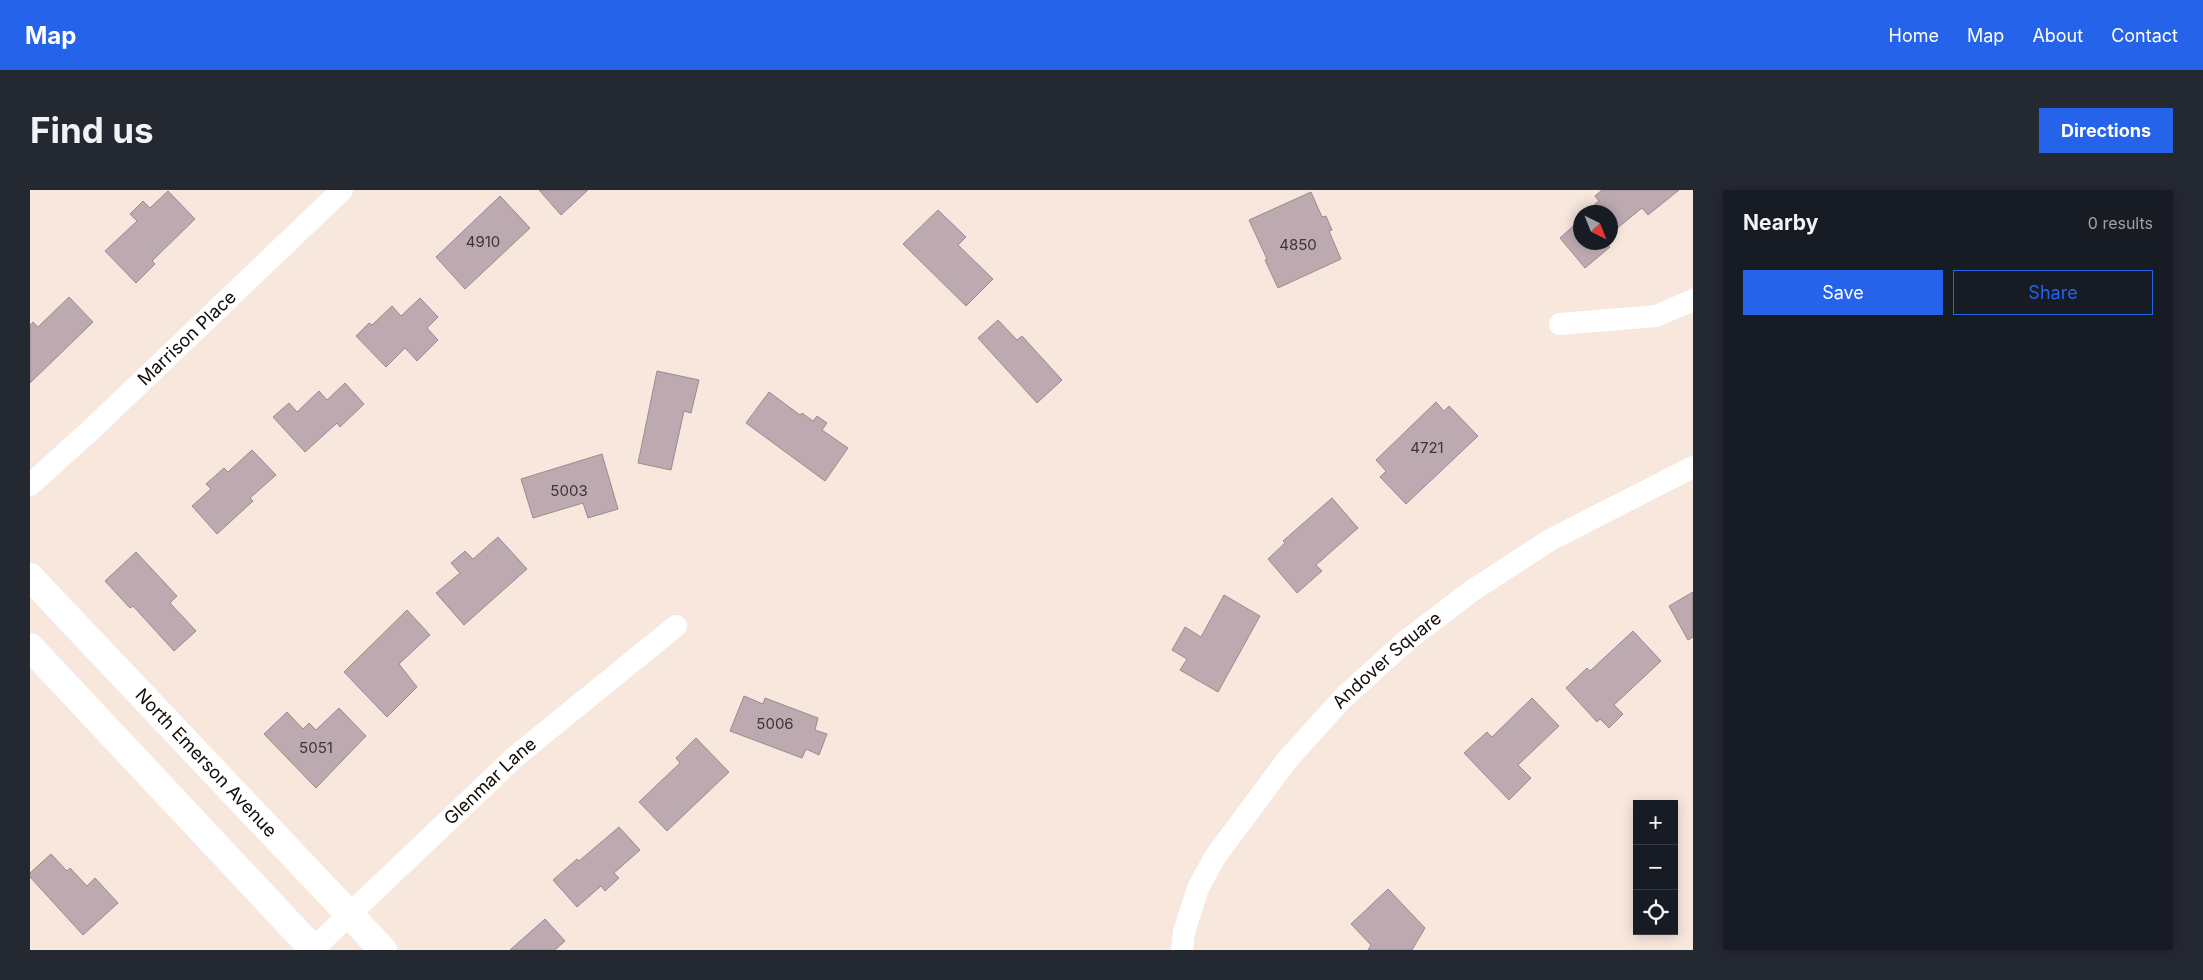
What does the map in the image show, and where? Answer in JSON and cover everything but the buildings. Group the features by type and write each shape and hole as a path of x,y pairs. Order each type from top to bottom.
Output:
{"main road":[{"name":"North Emerson Avenue","path":"30,577 383,950"},
{"path":"30,647 314,949"}],"street":[{"name":"Marrison Place","path":"30,485 94,427 333,193"},
{"path":"1560,324 1656,316 1693,300"},
{"name":"Andover Square","path":"1182,950 1184,932 1198,888 1215,856 1286,760 1343,698 1406,641 1466,595 1550,540 1693,467"},
{"name":"Glenmar Lane","path":"314,949 516,756 676,626"}]}
